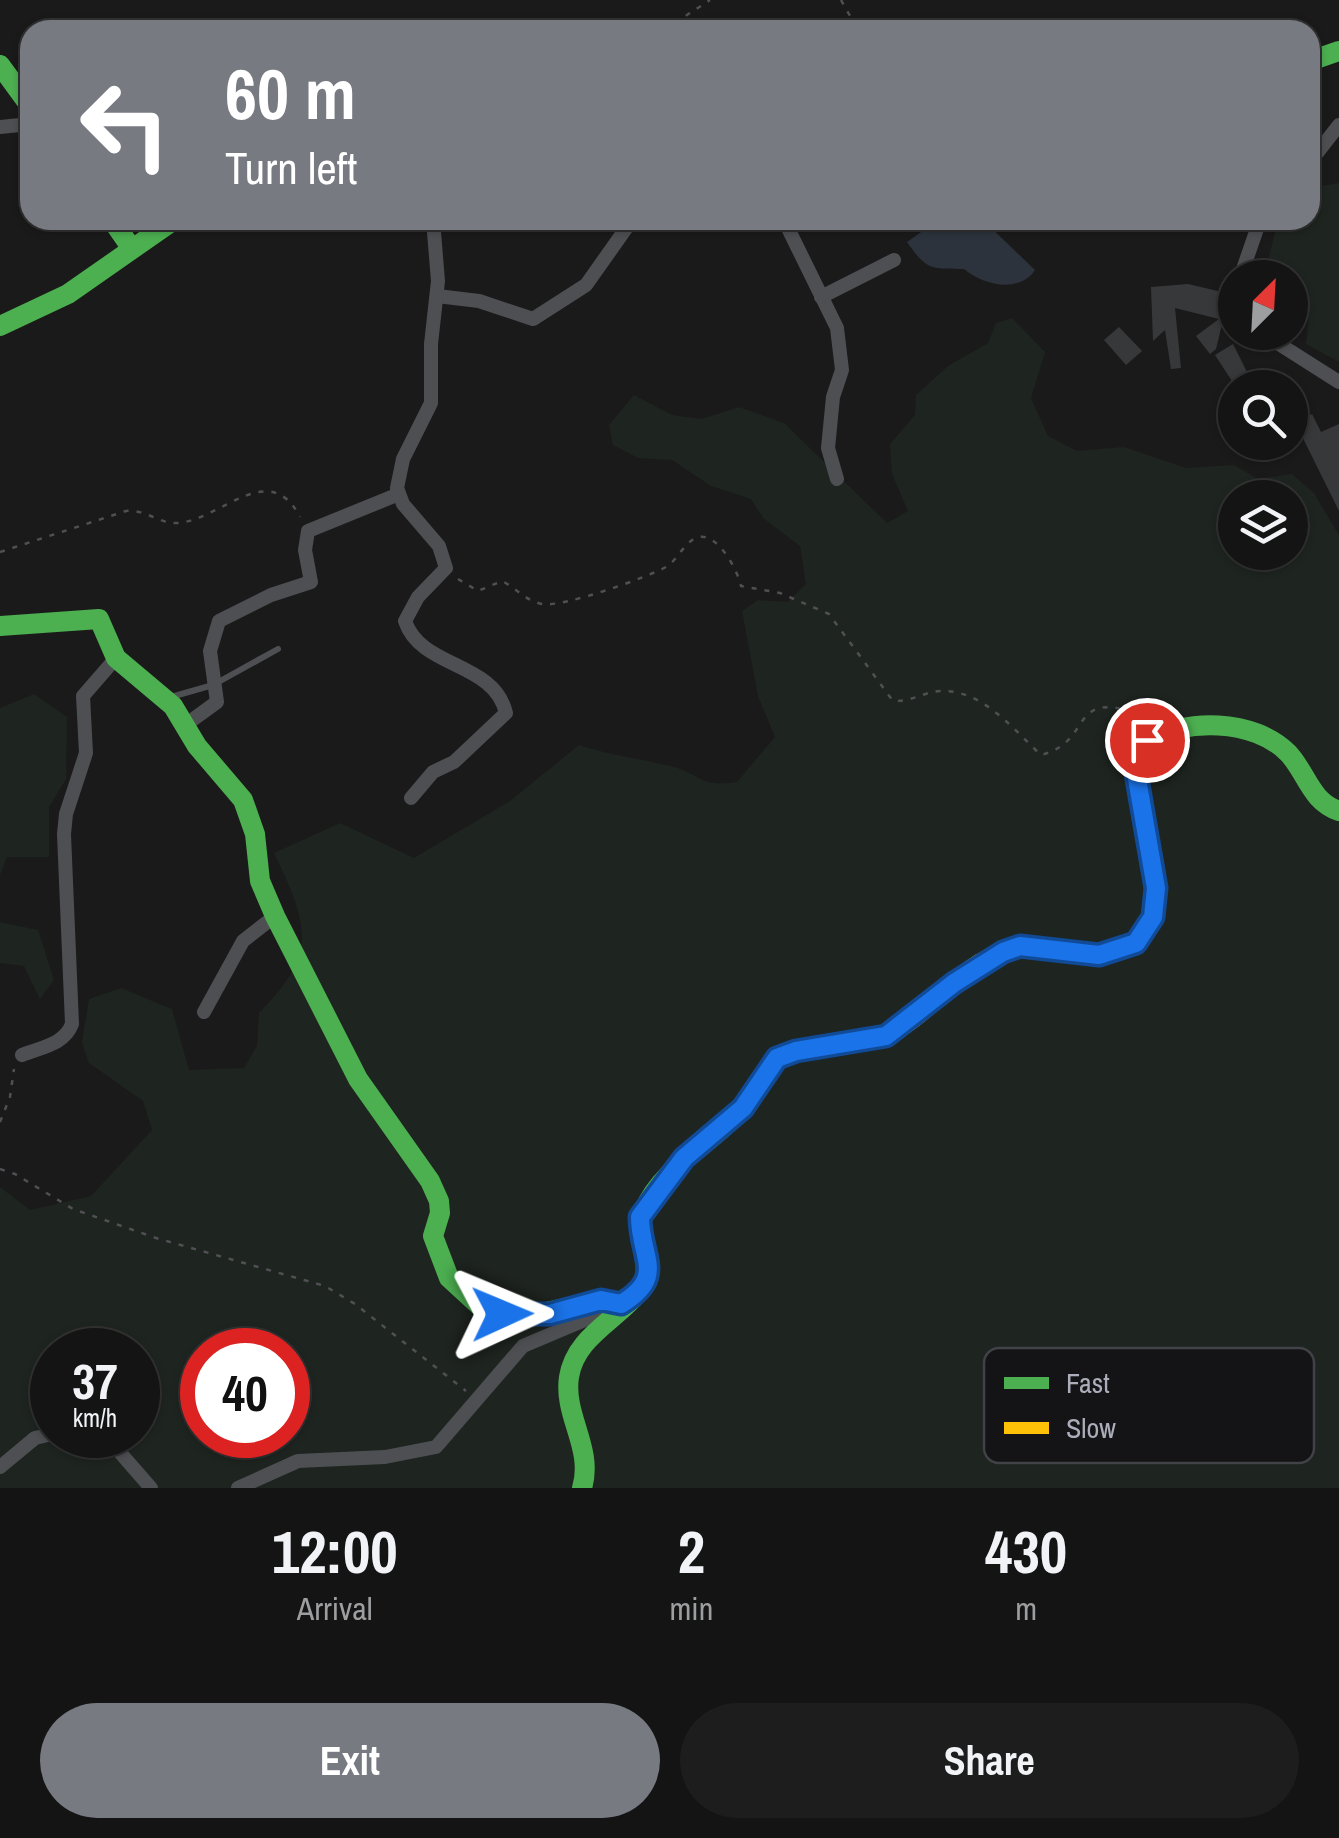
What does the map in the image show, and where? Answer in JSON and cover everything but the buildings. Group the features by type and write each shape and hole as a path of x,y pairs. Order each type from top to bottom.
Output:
{"street":[{"path":"0,64 20,92"},
{"path":"1320,149 1339,125"},
{"path":"119,230 130,246"},
{"path":"0,326 16,322 62,296 157,230"},
{"path":"411,798 433,772 454,762 506,713 504,705 480,677 428,651 409,632 405,621 408,611 446,568 439,546 399,494 398,476 431,403 431,344 437,296 434,230"},
{"path":"437,296 479,300 533,319 586,286 625,230"},
{"path":"789,230 837,328 841,361 828,448 837,479"},
{"path":"1246,260 1257,230"},
{"path":"821,297 894,260"},
{"path":"1288,350 1339,382"},
{"path":"184,726 217,702 210,650 219,621 272,595 310,582 305,550 308,532 399,494"},
{"path":"0,626 90,617 104,626 116,658 164,698 243,800 255,834 260,882 275,916 358,1079 430,1181 440,1214 433,1236 435,1250 449,1278 472,1303 486,1312 533,1315 601,1300 623,1303"},
{"path":"22,1055 60,1041 68,1035 72,1024 65,824 86,752 83,696 116,658"},
{"path":"238,1488 298,1461 425,1452 447,1438 523,1346 623,1303 642,1288 648,1276 640,1217 648,1203 684,1158 743,1108 777,1058 796,1051 886,1036 954,983 1003,952 1020,946 1099,955 1136,943 1153,917 1156,888 1143,824 1137,752 1147,740 1177,729 1230,729 1276,742 1317,798 1328,809 1339,810"},
{"path":"204,1012 242,942 275,916"},
{"path":"582,1488 588,1463 570,1394 573,1361 585,1341 620,1312 623,1303"},
{"path":"0,1466 30,1442"},
{"path":"125,1458 151,1488"}],"lane":[{"path":"164,698 213,685 278,648"}],"path":[{"path":"679,20 710,0"},
{"path":"0,552 126,511 139,509 175,524 267,490 284,496 295,506 308,532"},
{"path":"446,568 478,591 502,582 532,602 554,606 663,569 703,536 711,538 731,562 740,586 780,593 829,614 893,701 907,702 937,690 962,693 986,704 1041,755 1059,750 1086,716 1099,707 1116,705 1177,729"},
{"path":"0,1122 10,1097 15,1063 22,1055"},
{"path":"0,1169 16,1174 74,1209 156,1238 325,1286 355,1304 477,1400"}],"shaded area":[{"path":"1339,183 1339,362 1308,345 1308,260 1268,260 1276,230 1320,230 1320,186"},
{"path":"924,230 993,230 1035,270 1020,282 991,283 964,269 931,266 907,242"},
{"path":"1012,318 1045,352 1031,398 1048,436 1077,451 1124,447 1186,468 1234,465 1258,479 1292,474 1299,480 1218,480 1218,570 1308,570 1308,488 1339,535 1339,1488 0,1488 0,1187 30,1210 91,1196 152,1130 143,1101 89,1063 82,1042 89,999 121,988 172,1009 189,1070 244,1068 257,1046 259,1013 291,973 302,937 294,900 274,853 340,823 414,858 510,801 579,745 671,766 707,782 737,782 775,737 758,696 742,611 758,600 788,602 806,584 800,546 763,518 751,499 711,486 672,460 638,458 613,445 609,425 634,395 672,415 702,419 739,407 784,423 887,523 908,511 892,474 890,444 915,415 916,395 948,366 988,343 996,323"},
{"path":"34,694 67,717 66,779 49,807 49,857 7,857 0,875 0,708"},
{"path":"0,922 38,930 54,980 40,999 24,966 0,963"}],"traffic: fast":[{"path":"1320,58 1339,51"},
{"path":"0,65 20,92"},
{"path":"119,230 130,246"},
{"path":"0,326 68,294 160,230"},
{"path":"0,626 99,619 116,658 173,706 197,746 243,800 255,834 260,881 275,916 358,1079 430,1181 439,1201 440,1213 433,1236 449,1278 486,1312 533,1315 601,1300 621,1304"},
{"path":"1141,801 1137,765 1145,743 1179,729 1218,726 1257,733 1274,742 1288,753 1321,801 1339,811"},
{"path":"582,1488 584,1459 570,1405 569,1377 573,1362 590,1337 644,1284 648,1266 641,1219 653,1194 676,1167 731,1120 778,1060 798,1050 889,1034"}],"traffic: slow":[{"path":"889,1034 992,957 1028,948 1086,953 1116,951 1137,941 1148,924 1154,902 1151,851 1141,801"}],"route":[{"path":"502,1314 550,1314 601,1300 621,1304 642,1288 650,1262 640,1231 640,1217 648,1203 684,1158 743,1108 777,1058 796,1051 886,1036 954,983 1003,952 1020,946 1099,955 1136,943 1153,917 1156,888 1136,773 1137,752 1147,740"}]}
